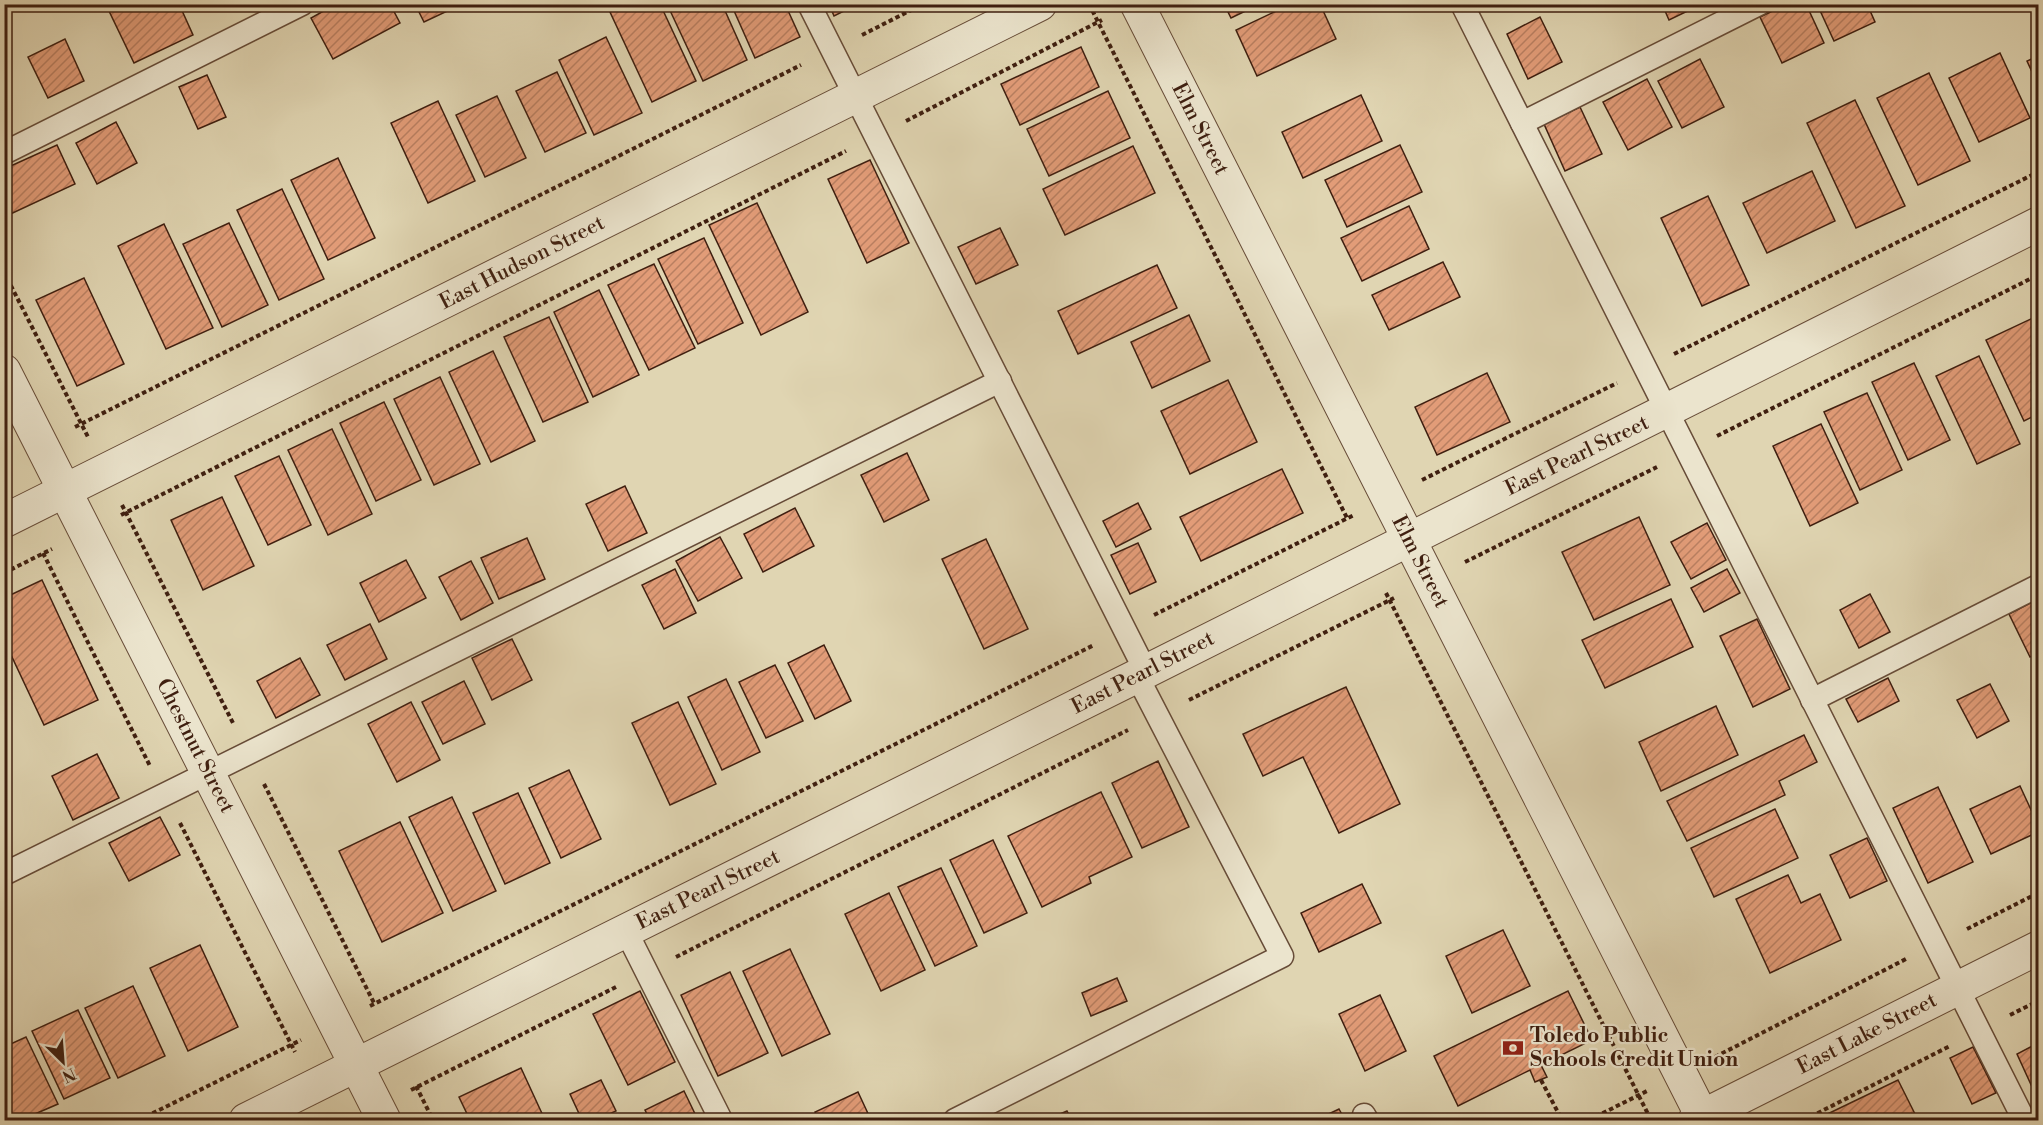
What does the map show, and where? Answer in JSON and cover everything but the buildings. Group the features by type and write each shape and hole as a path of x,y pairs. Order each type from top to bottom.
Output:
{"street":[{"name":"East Hudson Street","path":"4,522 1040,4"},
{"name":"Elm Street","path":"1137,4 1680,1073 1700,1119"},
{"name":"East Pearl Street","path":"246,1120 2038,224"},
{"name":"Chestnut Street","path":"4,371 381,1114"},
{"name":"East Lake Street","path":"1700,1119 2038,948"}],"lane":[{"path":"4,153 302,4"},
{"path":"809,4 1125,630 1158,716 1282,956 955,1120"},
{"path":"1462,4 1956,989 2024,1120"},
{"path":"1522,123 1759,4"},
{"path":"4,874 1000,381"},
{"path":"1812,700 2038,586"},
{"path":"626,931 722,1120"}],"path":[{"path":"41,443 922,4"},
{"path":"4,573 876,136 1106,18"},
{"path":"139,1120 1125,630 2038,172"},
{"path":"4,272 433,1120"},
{"path":"381,1114 417,1087 1627,483 2038,275"},
{"path":"1589,1120 2038,893"},
{"path":"1804,1120 2038,1001"},
{"path":"1541,1080 1562,1120"},
{"path":"1639,1095 1651,1120"}],"place":[{"name":"Toledo Public Schools Credit Union","path":"1513,1048"}]}
